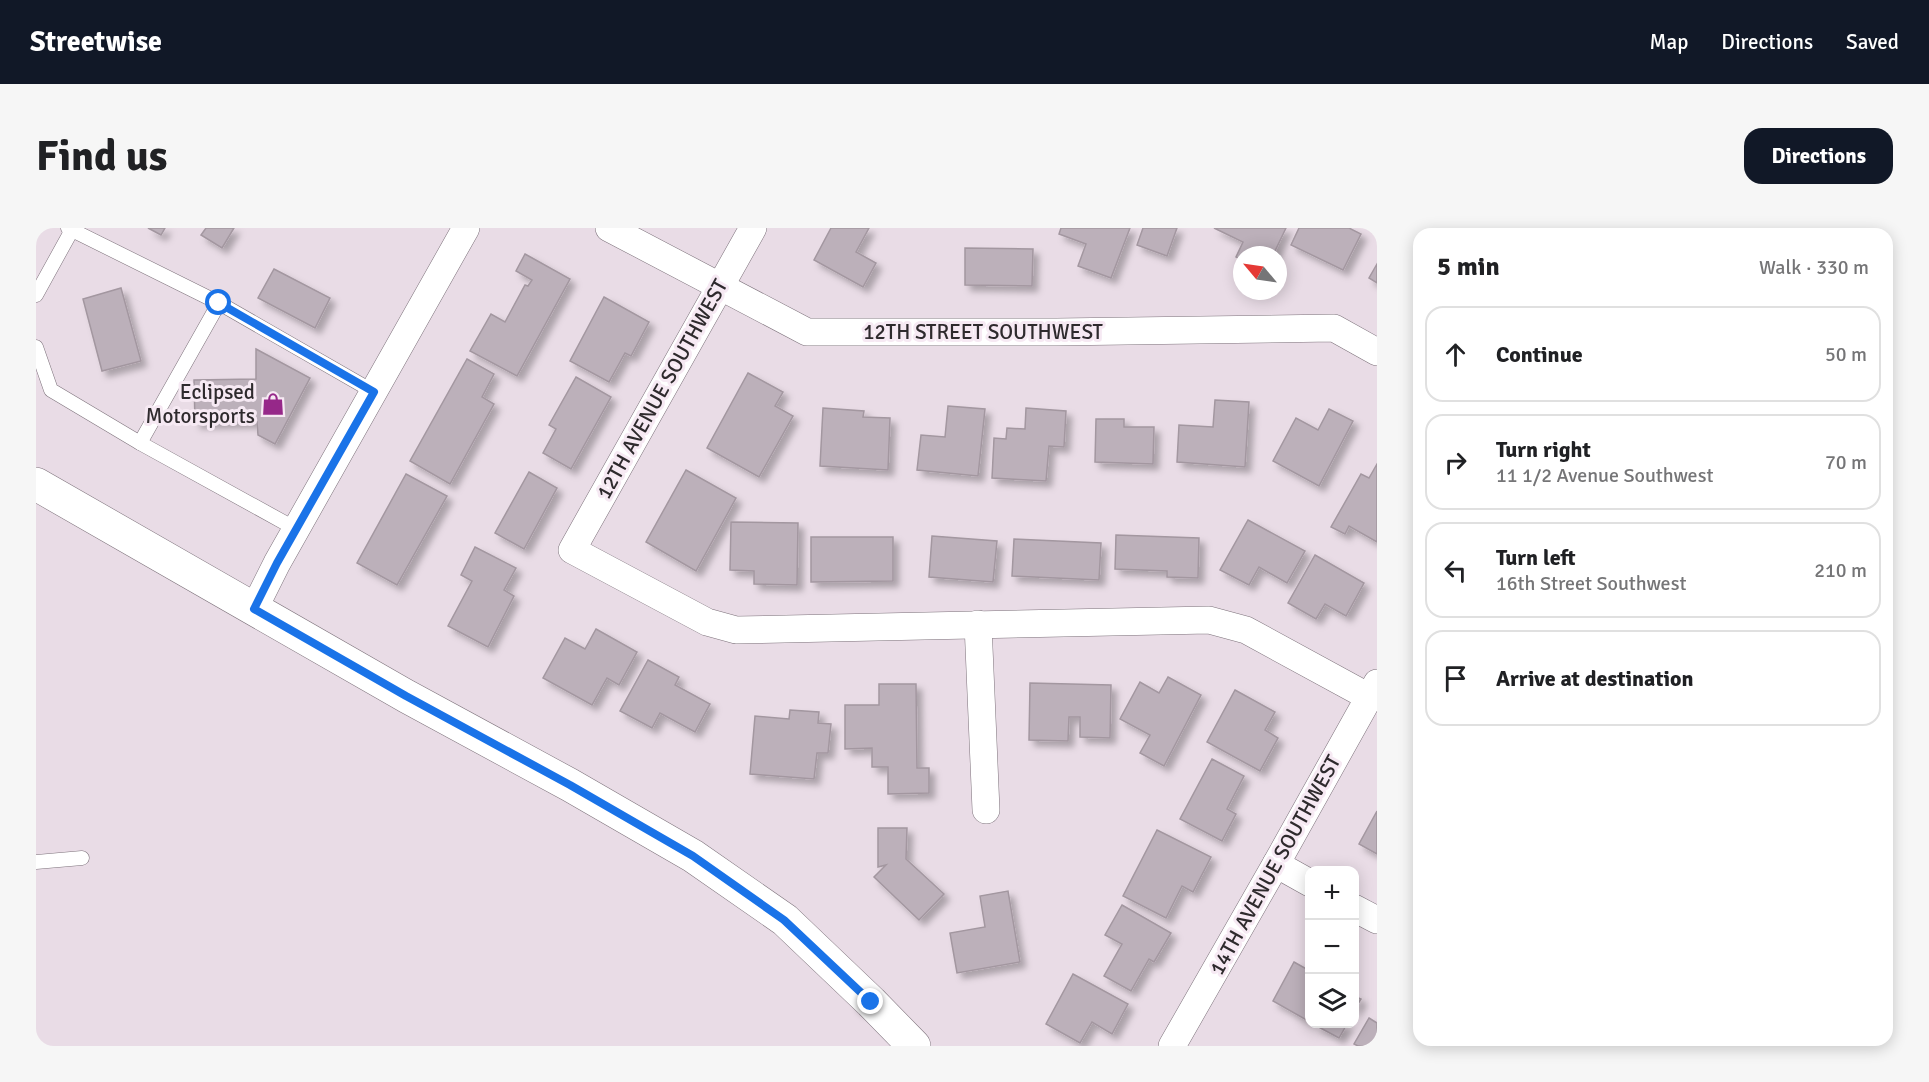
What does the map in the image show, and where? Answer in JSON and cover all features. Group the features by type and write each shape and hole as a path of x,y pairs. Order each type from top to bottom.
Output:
{"main road":[{"path":"36,484 406,696 570,785 693,856 784,920 914,1046"}],"street":[{"path":"254,609 277,563 466,228"},
{"name":"12TH STREET SOUTHWEST","path":"609,228 807,332 1056,332 1334,328 1377,352"},
{"name":"12TH AVENUE SOUTHWEST","path":"753,228 572,550 707,622 736,630 978,624"},
{"path":"986,810 978,624 1209,620 1246,630 1373,690"},
{"name":"14TH AVENUE SOUTHWEST","path":"1172,1046 1373,690"},
{"path":"1276,864 1305,880"},
{"path":"1359,911 1377,920"}],"lane":[{"path":"36,295 71,229 219,303 374,392"},
{"path":"141,443 219,303"},
{"path":"36,347 51,390 296,529"},
{"path":"36,862 82,858"}],"building":[{"path":"148,228 165,228 161,235"},
{"path":"206,228 234,228 222,248 201,235"},
{"path":"831,228 869,228 856,252 876,263 863,287 814,260"},
{"path":"1061,228 1130,228 1111,278 1078,266 1086,244 1059,234"},
{"path":"1143,228 1177,228 1167,256 1137,245"},
{"path":"1214,228 1286,228 1277,246 1241,246 1243,242"},
{"path":"1299,228 1349,228 1361,234 1343,270 1291,245"},
{"path":"965,248 1033,249 1032,286 965,285"},
{"path":"525,254 570,279 517,376 470,351 491,314 505,322 525,285 528,286 532,280 516,271"},
{"path":"1377,264 1377,283 1369,278"},
{"path":"274,269 330,298 315,328 258,298"},
{"path":"121,288 141,361 102,371 83,299"},
{"path":"604,297 649,322 631,356 625,353 609,382 570,361"},
{"path":"256,349 310,378 275,444 258,435 257,422 195,423 194,380 256,379"},
{"path":"467,359 494,374 482,397 494,404 450,484 410,461"},
{"path":"748,373 783,392 775,406 793,416 759,477 707,448"},
{"path":"576,377 611,397 571,469 543,453 556,429 549,425"},
{"path":"1215,400 1249,402 1245,467 1177,462 1179,425 1213,427"},
{"path":"948,406 985,409 978,476 917,470 921,435 945,437"},
{"path":"823,408 864,411 863,417 890,418 888,470 820,466"},
{"path":"1026,408 1066,411 1064,447 1049,446 1046,481 992,478 994,438 1006,439 1007,428 1025,429"},
{"path":"1329,409 1353,421 1319,486 1273,461 1296,418 1318,430"},
{"path":"1096,419 1124,419 1124,427 1154,427 1153,464 1095,462"},
{"path":"1377,464 1377,542 1349,526 1345,534 1331,527 1361,474 1369,478"},
{"path":"686,470 736,498 696,571 646,542"},
{"path":"529,472 557,488 524,549 495,533"},
{"path":"406,474 447,496 397,585 357,563"},
{"path":"1248,520 1305,551 1287,583 1259,567 1249,585 1220,570"},
{"path":"731,522 798,523 797,585 754,584 754,571 730,570"},
{"path":"1116,535 1199,538 1198,578 1167,577 1167,571 1115,569"},
{"path":"932,536 997,541 993,582 929,577"},
{"path":"811,537 893,537 893,581 811,582"},
{"path":"1014,539 1101,543 1099,580 1012,576"},
{"path":"475,547 516,568 504,590 514,596 488,647 448,626 472,581 461,575"},
{"path":"1315,555 1364,583 1346,616 1325,604 1316,619 1288,603"},
{"path":"596,629 637,652 619,685 607,678 592,705 543,678 565,638 585,649"},
{"path":"648,660 679,677 675,685 710,704 695,732 660,713 652,728 620,711"},
{"path":"1168,677 1201,695 1164,766 1140,753 1150,735 1120,719 1140,682 1159,693"},
{"path":"1030,683 1111,685 1110,738 1080,737 1080,717 1069,717 1068,741 1029,740"},
{"path":"879,684 916,684 917,768 929,768 929,793 888,794 888,767 872,767 872,748 845,749 845,705 879,705"},
{"path":"1235,690 1275,712 1265,730 1278,738 1260,771 1207,742"},
{"path":"790,710 819,712 818,723 831,724 828,753 817,753 814,779 750,774 755,716 789,719"},
{"path":"1212,759 1244,776 1227,809 1236,814 1222,841 1180,819"},
{"path":"1377,811 1377,854 1359,844"},
{"path":"878,828 907,828 906,859 944,894 919,920 874,877 886,865 878,867"},
{"path":"1157,830 1211,857 1193,892 1182,886 1166,918 1123,896"},
{"path":"1008,891 1020,962 957,973 950,933 985,927 980,896"},
{"path":"1122,905 1171,933 1154,962 1149,959 1131,991 1104,976 1122,944 1105,935"},
{"path":"1294,962 1305,968 1305,1019 1273,1001"},
{"path":"1073,974 1128,1004 1112,1034 1092,1022 1080,1043 1046,1024"},
{"path":"1369,1018 1377,1023 1377,1046 1358,1046 1354,1044"},
{"path":"1320,1028 1345,1028 1339,1038"}],"place":[{"name":"Eclipsed Motorsports","path":"273,404"}],"route":[{"path":"219,303 374,392 277,563 254,609 693,856 784,920 871,1002"}]}
